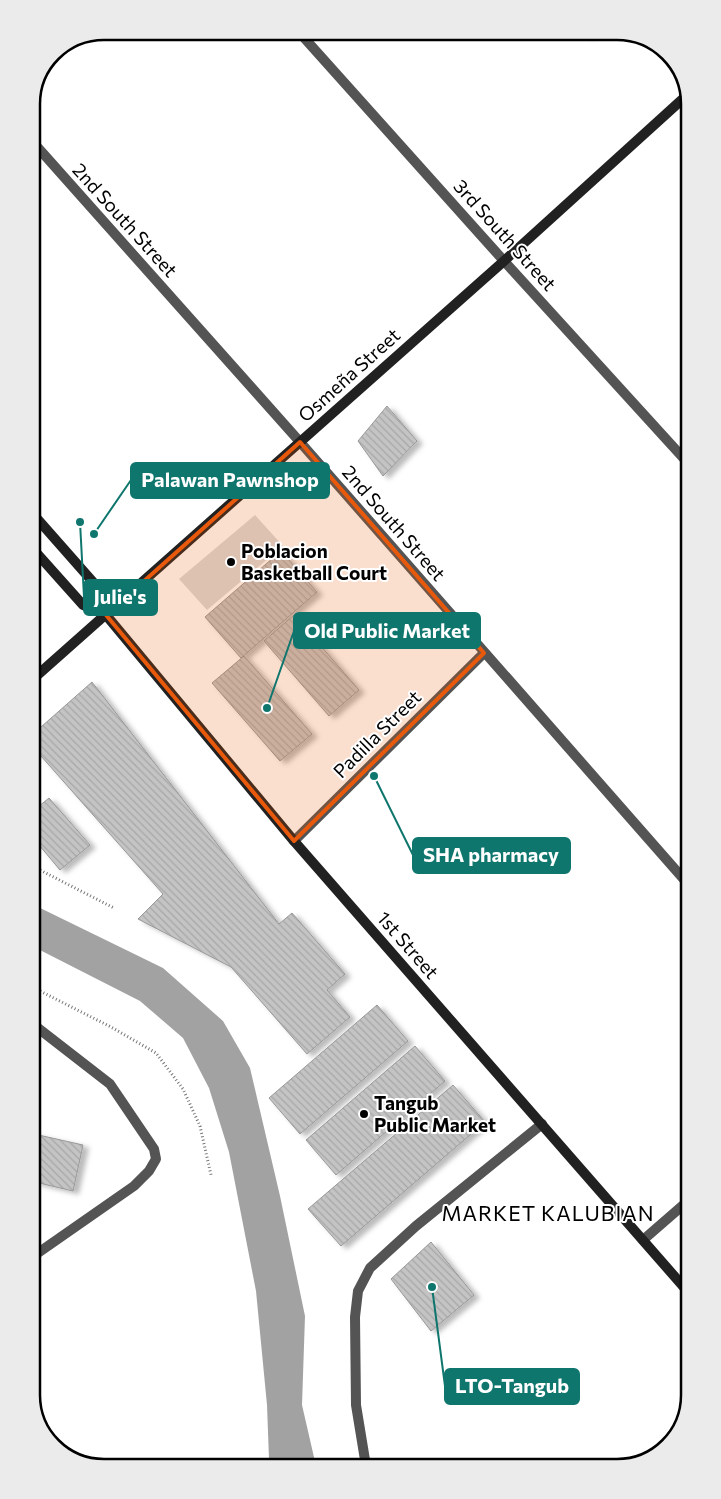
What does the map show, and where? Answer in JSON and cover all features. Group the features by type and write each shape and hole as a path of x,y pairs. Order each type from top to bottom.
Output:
{"main road":[{"name":"Osmeña Street","path":"40,673 504,261 681,101"},
{"name":"1st Street","path":"40,522 100,590 106,615 294,841 681,1284"},
{"name":"1st Street","path":"40,557 83,605 106,615"}],"street":[{"name":"3rd South Street","path":"306,40 681,455"},
{"name":"2nd South Street","path":"40,150 300,442 681,876"},
{"name":"Padilla Street","path":"294,841 484,652"},
{"path":"40,1031 110,1084 154,1149 156,1159 149,1171 134,1186 40,1252"},
{"path":"365,1459 356,1405 355,1317 358,1291 370,1268 416,1226 542,1124"},
{"path":"643,1240 681,1207"}],"path":[{"path":"40,870 114,908"},
{"path":"40,991 156,1052 183,1089 200,1126 211,1175"}],"highlighted area":[{"path":"300,442 484,653 294,841 106,615"}],"shaded area":[{"name":"Poblacion Basketball Court","path":"255,515 283,546 207,610 179,579"},
{"path":"40,908 163,968 223,1021 250,1068 280,1196 305,1316 302,1405 314,1459 269,1459 267,1405 256,1291 229,1152 209,1088 183,1038 140,1001 40,950"}],"building":[{"path":"387,406 417,441 383,476 358,441"},
{"path":"281,551 317,592 241,658 205,617"},
{"path":"294,615 359,690 329,716 264,641"},
{"path":"244,656 312,734 280,761 212,683"},
{"path":"92,682 279,924 292,913 345,974 327,990 350,1017 307,1054 231,967 138,919 163,894 40,755 40,728"},
{"path":"49,798 90,845 60,870 40,846 40,805"},
{"path":"377,1005 408,1041 300,1134 269,1098"},
{"path":"415,1046 445,1081 336,1175 306,1140"},
{"path":"453,1085 485,1122 341,1246 308,1209"},
{"path":"40,1135 83,1145 73,1191 40,1183"},
{"path":"431,1242 474,1295 431,1331 391,1279"}],"place":[{"name":"Julie's","path":"80,522"},
{"name":"Palawan Pawnshop","path":"94,534"},
{"name":"Poblacion Basketball Court","path":"231,562"},
{"name":"Old Public Market","path":"267,708"},
{"name":"SHA pharmacy","path":"374,776"},
{"name":"Tangub Public Market","path":"364,1114"},
{"name":"LTO-Tangub","path":"432,1287"}],"district":[{"name":"MARKET KALUBIAN","path":"548,1214"}]}
